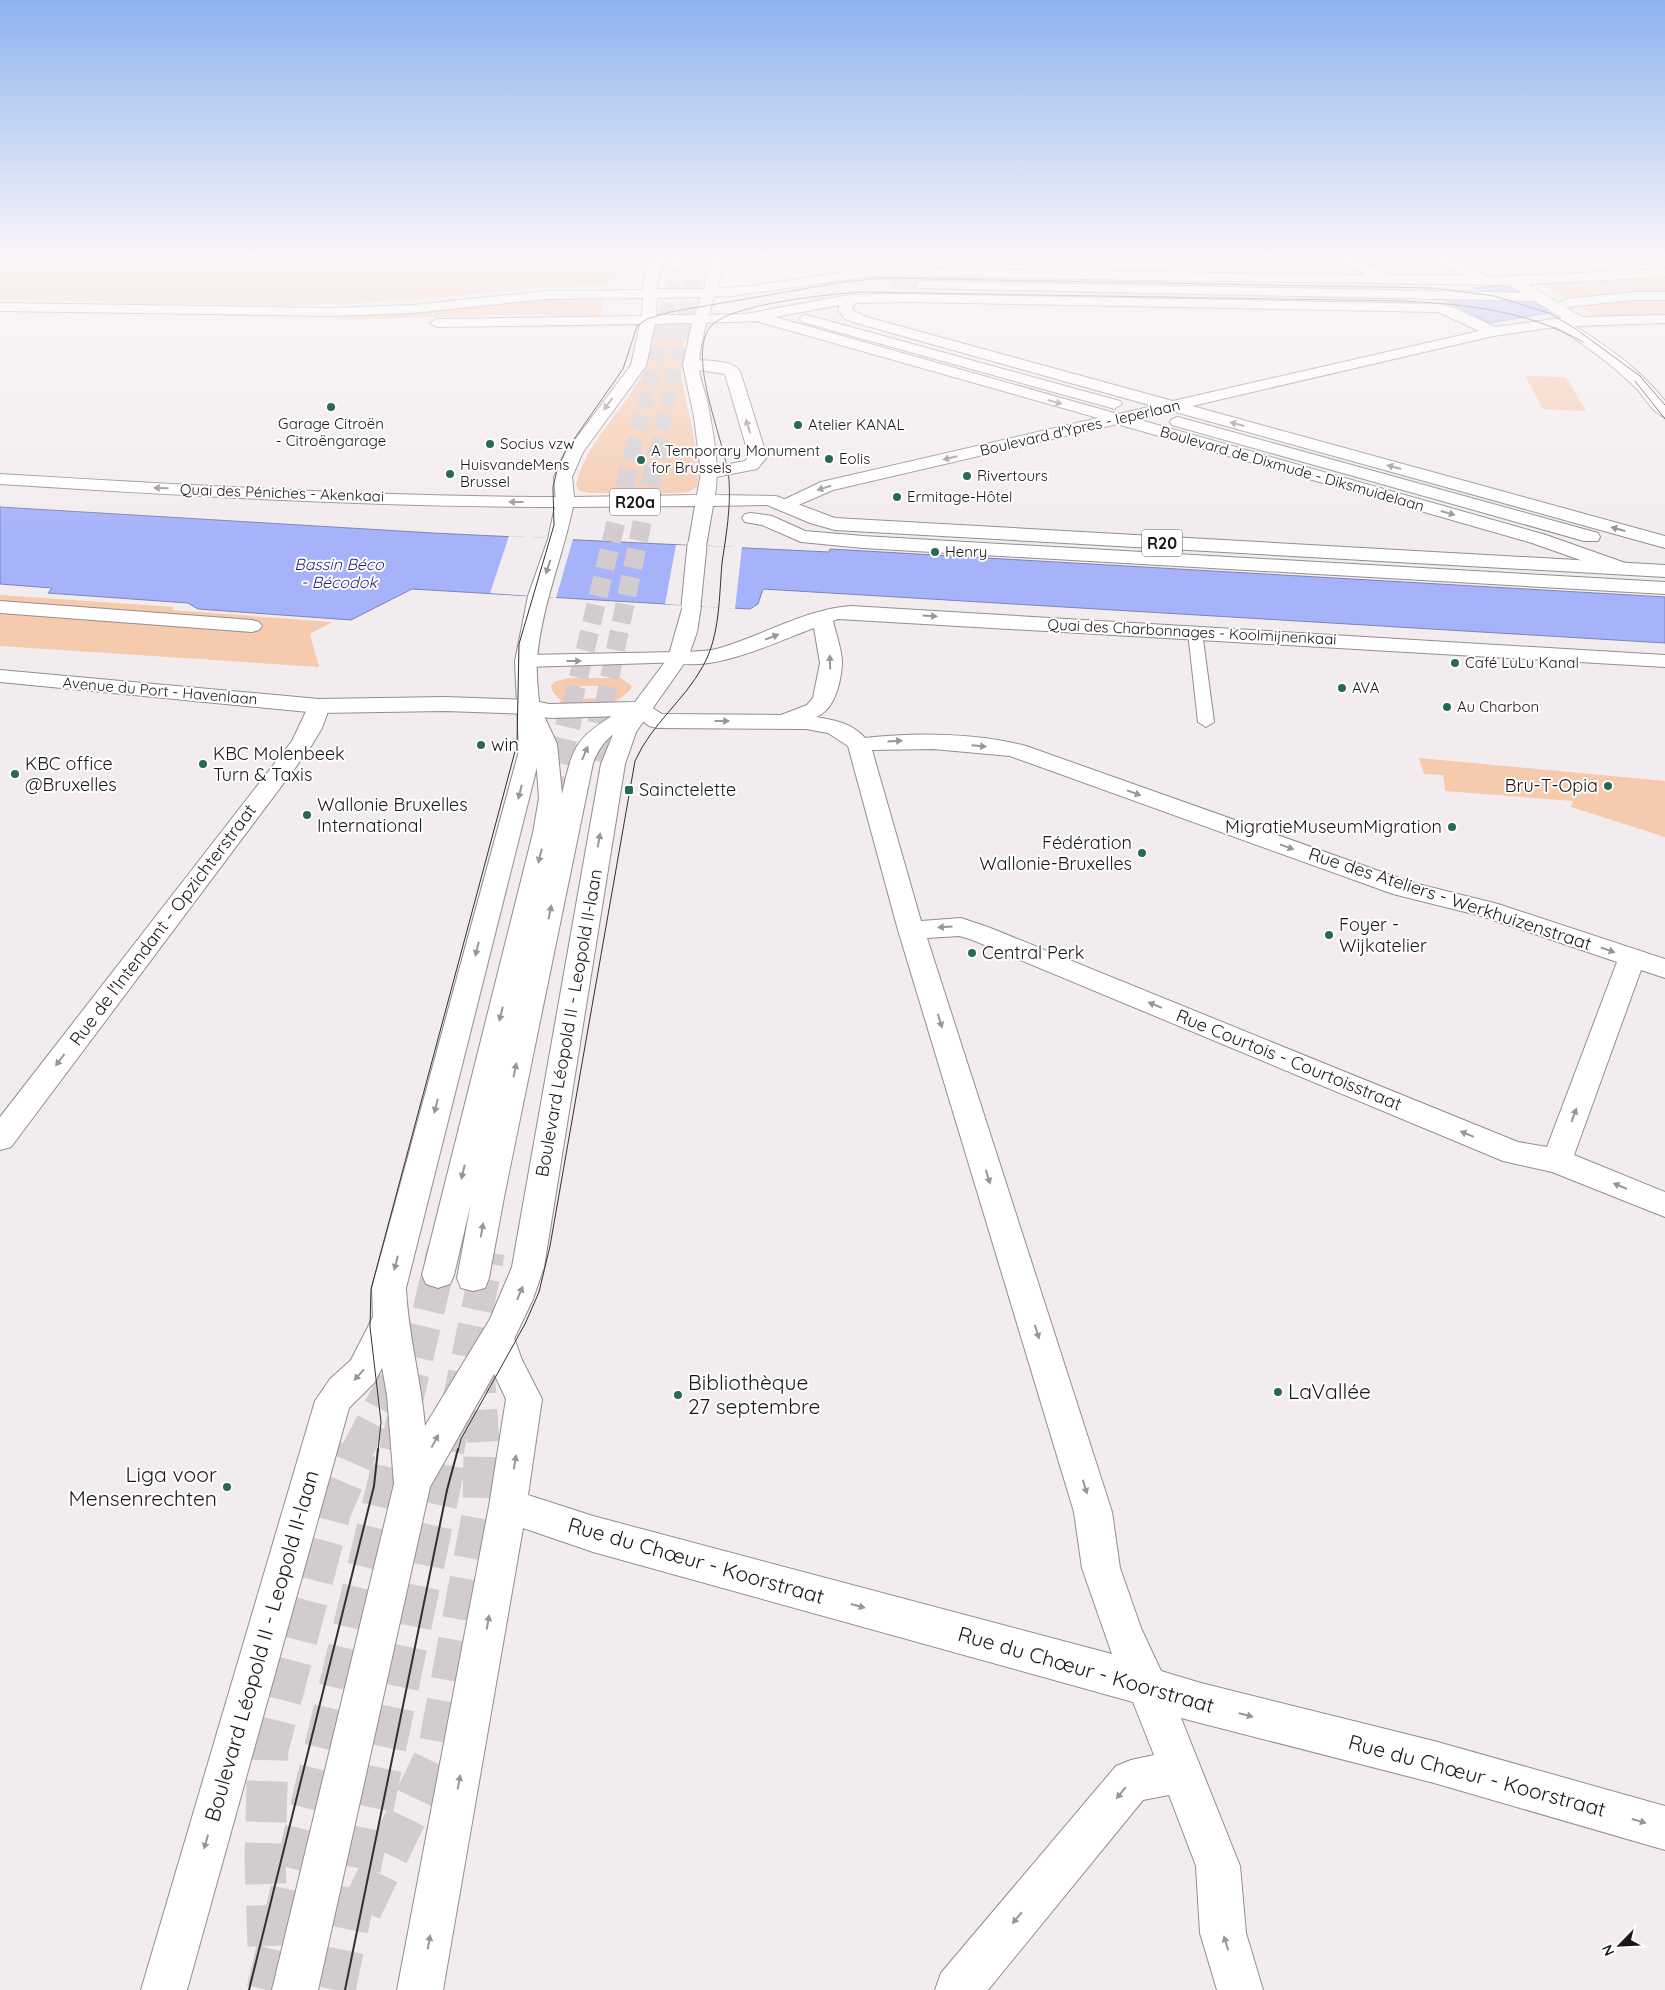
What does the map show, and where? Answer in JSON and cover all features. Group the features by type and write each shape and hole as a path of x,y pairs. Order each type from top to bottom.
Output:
{"main road":[{"name":"Boulevard Léopold II - Leopold II-laan","path":"412,1484 405,1396 390,1317 389,1288 531,744 526,661 538,596 557,538 565,502 563,477 567,466 620,388 638,366 642,348"},
{"path":"695,348 691,365 720,367 732,371 758,457 750,465 710,473"},
{"name":"Boulevard de Dixmude - Diksmuidelaan","path":"875,348 1115,412"},
{"name":"Boulevard de Dixmude - Diksmuidelaan","path":"905,348 1539,539 1624,569"},
{"name":"Boulevard de Dixmude - Diksmuidelaan","path":"954,348 1591,538"},
{"name":"Boulevard d'Ypres - Ieperlaan","path":"787,505 827,486 1115,412 1176,415 1432,348"},
{"path":"1595,348 1640,381 1665,412"},
{"name":"Boulevard Léopold II - Leopold II-laan","path":"295,1990 412,1484 440,1433 498,1337 522,1290 528,1267 613,764 619,744 640,710 678,658 687,632 697,546 710,473 702,417 691,365"},
{"path":"1640,381 1656,380"},
{"name":"Boulevard de Dixmude - Diksmuidelaan","path":"1176,415 1665,542"},
{"name":"Quai des Péniches - Akenkaai","path":"0,479 128,487 487,502 565,502"},
{"name":"R20","path":"705,502 767,500 787,505 809,518 835,524 1665,571"},
{"name":"R20a","path":"565,502 705,502"},
{"name":"R20","path":"751,518 766,520 801,536 1477,573 1665,588"},
{"path":"3,611 252,626"},
{"name":"Quai des Charbonnages - Koolmijnenkaai","path":"526,661 708,657 726,653 822,617 835,613 851,612 1196,632 1493,655 1665,661"},
{"path":"822,617 832,662 824,699 827,714 834,727"},
{"name":"Avenue du Port - Havenlaan","path":"0,676 319,706 445,704 529,707 549,711 640,710"},
{"path":"786,722 816,710 824,699"},
{"name":"Rue de l'Intendant - Opzichterstraat","path":"0,1139 302,743 311,728 319,706"},
{"path":"438,1275 551,798 546,744 529,707"},
{"path":"473,1278 491,1182 581,763 589,743 603,731 640,710 657,720 786,722 834,727 852,737 859,746 911,930 1093,1512 1101,1568 1123,1635 1148,1687 1218,1866 1223,1933 1240,1990"},
{"name":"Rue des Ateliers - Werkhuizenstraat","path":"859,746 890,741 919,741 1007,748 1018,751 1402,888 1490,910 1665,969"},
{"name":"Rue Courtois - Courtoisstraat","path":"911,930 961,926 1514,1153 1557,1161 1665,1205"},
{"path":"1557,1161 1632,958"},
{"name":"Boulevard Léopold II - Leopold II-laan","path":"164,1990 333,1401 363,1371 390,1317"},
{"path":"420,1990 508,1506 524,1399 505,1361 498,1337"},
{"name":"Rue du Chœur - Koorstraat","path":"508,1506 593,1534 1100,1671 1201,1704 1434,1762 1665,1828"},
{"path":"958,1990 1131,1781 1180,1771"}],"lane":[{"path":"1196,632 1206,722"}],"shaded area":[{"path":"652,348 684,348 681,376 700,466 697,487 688,492 676,493 590,493 579,491 576,485 582,468 599,436 632,391 649,359 656,359 657,354 664,354 664,352 651,352"},
{"path":"1525,376 1566,377 1586,411 1543,409"},
{"path":"0,595 174,607 172,610 332,622 310,634 319,667 0,646"},
{"path":"569,678 621,678 632,686 629,691 603,712 570,711 552,691 551,686 554,682","holes":["580,686 603,686 601,698 577,699"]},
{"path":"1419,758 1665,781 1665,837 1571,807 1573,801 1445,791 1443,775 1424,774"}],"water":[{"name":"Bassin Béco - Bécodok","path":"0,507 433,533 829,552 830,549 1665,597 1665,643 763,589 758,604 750,609 412,589 351,620 198,609 188,603 48,593 52,588 0,584"}],"pier":[{"path":"509,536 573,539 556,598 490,593"},
{"path":"676,545 742,547 735,609 665,604"}],"tunnel":[{"path":"633,452 658,348"},
{"path":"657,452 679,348"},
{"path":"572,705 633,451"},
{"path":"604,705 657,451"},
{"path":"550,799 573,704"},
{"path":"592,760 604,704"},
{"path":"395,1451 443,1250"},
{"path":"448,1451 489,1252"},
{"path":"357,1451 387,1394 401,1361"},
{"path":"478,1362 484,1451"},
{"path":"268,1946 265,1858 268,1749 331,1510 357,1449"},
{"path":"267,1990 396,1449"},
{"path":"335,1990 448,1449"},
{"path":"361,1910 438,1751 483,1511 484,1451"}],"tram line":[{"path":"378,1451 381,1422 370,1327 371,1289 517,744 519,644 554,525 553,487 558,466 565,452 623,369 630,348"},
{"path":"458,1451 461,1439 525,1324 539,1292 550,1246 635,761 650,735 687,690 703,666 709,654 716,629 728,522 729,480 704,378 703,348"},
{"path":"1602,348 1640,376 1665,405"},
{"path":"1635,381 1665,419"},
{"path":"249,1990 374,1486 378,1449"},
{"path":"345,1990 447,1490 458,1449"}],"place":[{"name":"Garage Citroën - Citroëngarage","path":"331,407"},
{"name":"Atelier KANAL","path":"798,425"},
{"name":"Socius vzw","path":"490,444"},
{"name":"Eolis","path":"829,459"},
{"name":"A Temporary Monument for Brussels","path":"641,460"},
{"name":"HuisvandeMens Brussel","path":"450,474"},
{"name":"Rivertours","path":"967,476"},
{"name":"Ermitage-Hôtel","path":"897,497"},
{"name":"Henry","path":"935,552"},
{"name":"Café LuLu Kanal","path":"1455,663"},
{"name":"AVA","path":"1342,688"},
{"name":"Au Charbon","path":"1447,707"},
{"name":"win","path":"481,745"},
{"name":"KBC Molenbeek Turn & Taxis","path":"203,764"},
{"name":"KBC office @Bruxelles","path":"15,774"},
{"name":"Bru-T-Opia","path":"1608,786"},
{"name":"Sainctelette","path":"629,790"},
{"name":"Wallonie Bruxelles International","path":"307,815"},
{"name":"MigratieMuseumMigration","path":"1452,827"},
{"name":"Fédération Wallonie-Bruxelles","path":"1142,853"},
{"name":"Foyer - Wijkatelier","path":"1329,935"},
{"name":"Central Perk","path":"972,953"},
{"name":"LaVallée","path":"1278,1392"},
{"name":"Bibliothèque 27 septembre","path":"678,1395"},
{"name":"Liga voor Mensenrechten","path":"227,1487"}]}
